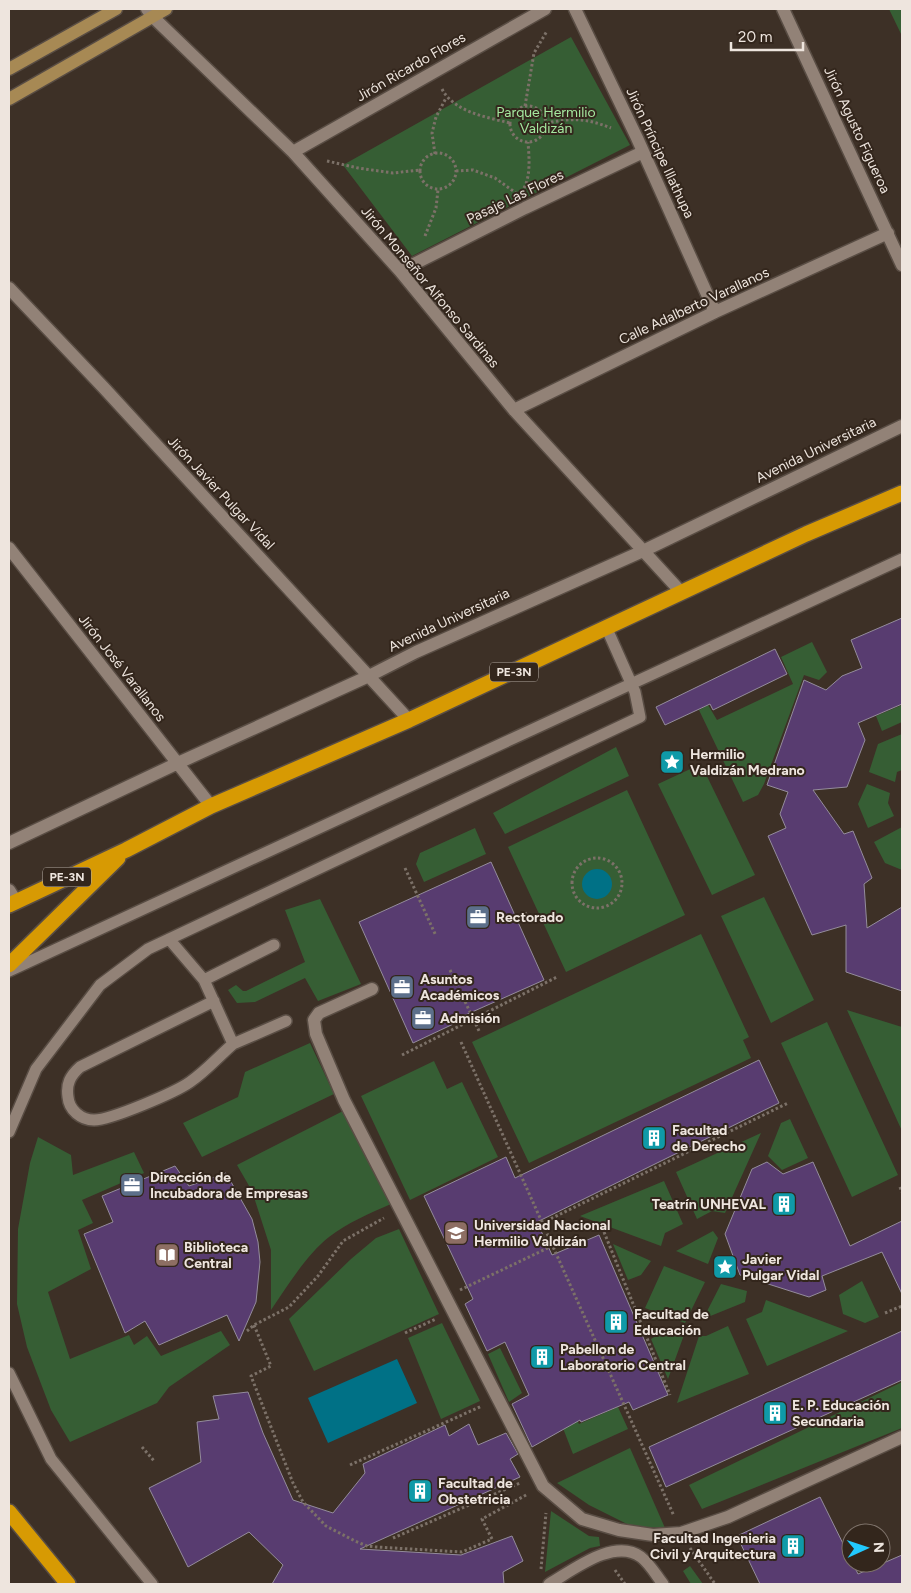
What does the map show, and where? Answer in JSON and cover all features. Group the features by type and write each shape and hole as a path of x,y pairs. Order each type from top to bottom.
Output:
{"highway":[{"name":"PE-3N","path":"11,898 126,850 210,806 410,720 806,534 902,493"},
{"path":"9,965 126,850"},
{"path":"9,1512 68,1584"}],"street":[{"path":"9,68 116,9"},
{"path":"9,99 150,13 166,9"},
{"name":"Jirón Ricardo Flores","path":"293,152 545,9"},
{"name":"Jirón Príncipe Illathupa","path":"575,9 643,152 715,312"},
{"name":"Jirón Agusto Figueroa","path":"784,9 902,265"},
{"name":"Jirón Monseñor Alfonso Sardinas","path":"150,13 293,152 400,271 514,410 682,593"},
{"name":"Pasaje Las Flores","path":"400,271 525,208 643,152"},
{"name":"Calle Adalberto Varallanos","path":"514,410 715,312 888,233"},
{"name":"Jirón Javier Pulgar Vidal","path":"9,288 104,388 410,720"},
{"name":"Avenida Universitaria","path":"9,843 369,676 416,652 643,551 902,426"},
{"name":"Jirón José Varallanos","path":"9,548 210,806"},
{"path":"372,989 319,1013 314,1020 316,1034 344,1100 546,1488 582,1519 619,1530 653,1535 682,1534 728,1517 902,1437"}],"lane":[{"path":"9,971 902,559"},
{"path":"9,1132 36,1069 100,985 148,949 640,718 635,692 606,629"},
{"path":"168,939 204,980 233,1044"},
{"path":"204,980 274,945"},
{"path":"214,1001 80,1067 71,1076 66,1089 68,1102 80,1116 93,1120 104,1118 160,1098 189,1083 233,1044 286,1021"},
{"path":"9,1373 51,1459 152,1584"},
{"path":"549,1584 604,1553 615,1551 639,1555 647,1562 663,1584"}],"path":[{"path":"525,106 534,52 548,28"},
{"path":"433,72 446,98 462,108 510,123"},
{"path":"435,154 432,133 436,117 446,98"},
{"path":"525,106 531,106 542,112 546,123 543,134 534,141 523,141 514,135 510,123 515,112 525,106"},
{"path":"546,123 567,119 592,121 618,131"},
{"path":"456,170 473,170 488,175 519,195 526,184 530,162 528,142"},
{"path":"293,152 358,168 392,173 420,170"},
{"path":"435,154 441,154 451,160 456,170 449,186 438,190 432,189 423,182 420,170 424,159 435,154"},
{"path":"423,240 436,208 438,190"},
{"path":"589,859 605,859 613,863 618,869 622,885 616,900 609,906 593,908 579,901 574,893 572,878 581,863 589,859"},
{"path":"405,868 436,936"},
{"path":"516,918 527,913"},
{"path":"450,970 480,1033"},
{"path":"402,1055 557,977"},
{"path":"461,1042 682,1534 715,1584"},
{"path":"542,1223 788,1103"},
{"path":"900,1187 902,1192"},
{"path":"247,1331 254,1325 289,1307 318,1276 343,1241 400,1209"},
{"path":"604,1232 670,1395"},
{"path":"445,1297 552,1246"},
{"path":"885,1313 902,1306"},
{"path":"405,1333 453,1312"},
{"path":"254,1325 271,1366 251,1376 300,1496 303,1502 326,1526 367,1546 462,1552 492,1539 482,1519 526,1496 546,1488 540,1575"},
{"path":"350,1465 498,1398"},
{"path":"142,1447 156,1462"},
{"path":"393,1538 519,1482 526,1496"}],"green space":[{"path":"889,9 902,9 902,36"},
{"name":"Parque Hermilio Valdizán","path":"571,37 630,145 412,256 343,165"},
{"path":"812,642 827,672 819,680 804,675 764,784 758,795 743,802 699,710 708,705 717,720 793,684 781,657"},
{"path":"902,705 902,722 882,731 876,716"},
{"path":"902,734 902,770 897,772 895,782 869,772 878,744"},
{"path":"616,747 629,776 505,834 493,813"},
{"path":"701,764 755,875 712,895 658,784"},
{"path":"867,784 890,793 888,803 894,816 868,828 858,804"},
{"path":"627,790 685,915 566,972 508,847"},
{"path":"902,827 902,870 885,863 874,842"},
{"path":"475,828 486,854 424,882 416,864 420,853"},
{"path":"764,897 814,1000 771,1023 721,916"},
{"path":"320,899 361,984 318,1001 305,978 255,1002 237,1003 228,990 236,985 243,991 246,991 305,962 285,910"},
{"path":"701,934 749,1037 743,1040 751,1058 529,1163 472,1042"},
{"path":"847,1010 902,1027 902,1131"},
{"path":"827,1022 898,1175 852,1197 781,1043"},
{"path":"310,1043 334,1094 202,1157 183,1123 238,1097 245,1072"},
{"path":"434,1061 447,1089 462,1082 498,1157 410,1200 361,1096"},
{"path":"343,1111 391,1204 351,1223 321,1244 297,1272 271,1310 271,1250 252,1191 237,1165"},
{"path":"790,1119 808,1158 782,1170 768,1156 781,1123"},
{"path":"761,1133 725,1213 712,1211 697,1219 676,1172"},
{"path":"38,1137 71,1155 73,1175 134,1152 144,1173 82,1200 93,1223 78,1230 91,1269 48,1292 70,1359 129,1335 134,1345 147,1336 161,1356 221,1331 230,1345 169,1387 157,1403 70,1442 51,1410 27,1347 17,1304 18,1229 30,1163"},
{"path":"664,1181 683,1224 665,1233 661,1246 580,1216"},
{"path":"399,1229 439,1314 314,1371 289,1319 351,1259 376,1238"},
{"path":"713,1231 718,1238 708,1264 676,1251"},
{"path":"613,1244 651,1261 641,1275 628,1280"},
{"path":"664,1266 705,1282 685,1323 645,1308"},
{"path":"862,1281 879,1317 865,1323 843,1314 839,1295"},
{"path":"721,1284 747,1291 745,1302 703,1319"},
{"path":"766,1300 848,1331 767,1366 746,1319 762,1312"},
{"path":"442,1323 480,1401 441,1419 408,1338"},
{"path":"728,1326 749,1374 677,1403 699,1336 706,1336"},
{"path":"668,1329 684,1335 668,1379 651,1339"},
{"path":"500,1348 522,1393 509,1402 488,1354"},
{"path":"902,1382 902,1428 702,1509 689,1485"},
{"path":"618,1407 628,1429 573,1454 561,1423 573,1412 579,1424"},
{"path":"630,1448 665,1528 633,1527 589,1505 557,1483"},
{"path":"551,1511 589,1536 599,1537 600,1546 590,1548 545,1572"},
{"path":"690,1566 703,1584 691,1584 683,1571"}],"water":[{"path":"597,869 608,873 612,884 608,895 597,899 586,895 582,884 586,873"},
{"path":"397,1359 417,1403 328,1443 308,1398"}],"building":[{"path":"902,618 902,704 858,723 865,740 847,787 813,790 844,834 853,831 872,878 864,884 867,928 902,907 902,991 846,972 846,925 812,935 768,836 786,828 780,814 788,792 767,785 804,680 826,690 842,676 862,668 851,640"},
{"path":"775,649 787,674 713,710 710,704 665,725 656,707"},
{"path":"491,862 544,980 463,1016 464,1019 413,1043 359,922"},
{"path":"759,1060 779,1103 537,1222 552,1255 599,1235 668,1395 633,1410 629,1402 581,1422 580,1420 532,1447 512,1404 529,1395 505,1342 487,1351 465,1304 473,1299 424,1196 506,1157 515,1178"},
{"name":"Teatrín UNHEVAL","path":"767,1162 783,1174 813,1162 850,1246 902,1221 902,1294 882,1252 822,1276 826,1290 809,1297 740,1275 725,1234 752,1169"},
{"path":"175,1166 189,1186 226,1173 252,1219 258,1242 260,1262 256,1302 239,1341 227,1315 159,1345 145,1321 125,1333 84,1234 113,1222 102,1196"},
{"name":"E. P. Educación Secundaria","path":"902,1331 902,1380 666,1487 649,1447"},
{"path":"248,1392 263,1433 293,1500 333,1513 365,1473 363,1464 445,1425 449,1436 469,1424 478,1445 506,1433 518,1454 510,1459 520,1477 360,1549 461,1555 512,1536 523,1561 503,1572 504,1584 272,1584 283,1565 249,1532 188,1567 149,1488 201,1462 197,1422 219,1419 213,1396"},
{"name":"Facultad Ingenieria Civil y Arquitectura","path":"820,1497 841,1540 841,1573 891,1573 891,1560 902,1555 902,1584 760,1584 737,1536"}],"place":[{"name":"Hermilio Valdizán Medrano","path":"672,762"},
{"name":"Rectorado","path":"478,917"},
{"name":"Asuntos Académicos","path":"402,987"},
{"name":"Admisión","path":"423,1018"},
{"name":"Facultad de Derecho","path":"654,1138"},
{"name":"Dirección de Incubadora de Empresas","path":"132,1185"},
{"name":"Teatrín UNHEVAL","path":"784,1204"},
{"name":"Universidad Nacional Hermilio Valdizán","path":"456,1233"},
{"name":"Biblioteca Central","path":"167,1255"},
{"name":"Javier Pulgar Vidal","path":"725,1267"},
{"name":"Facultad de Educación","path":"616,1322"},
{"name":"Pabellon de Laboratorio Central","path":"542,1357"},
{"name":"E. P. Educación Secundaria","path":"775,1413"},
{"name":"Facultad de Obstetricia","path":"420,1491"},
{"name":"Facultad Ingenieria Civil y Arquitectura","path":"793,1546"}]}
